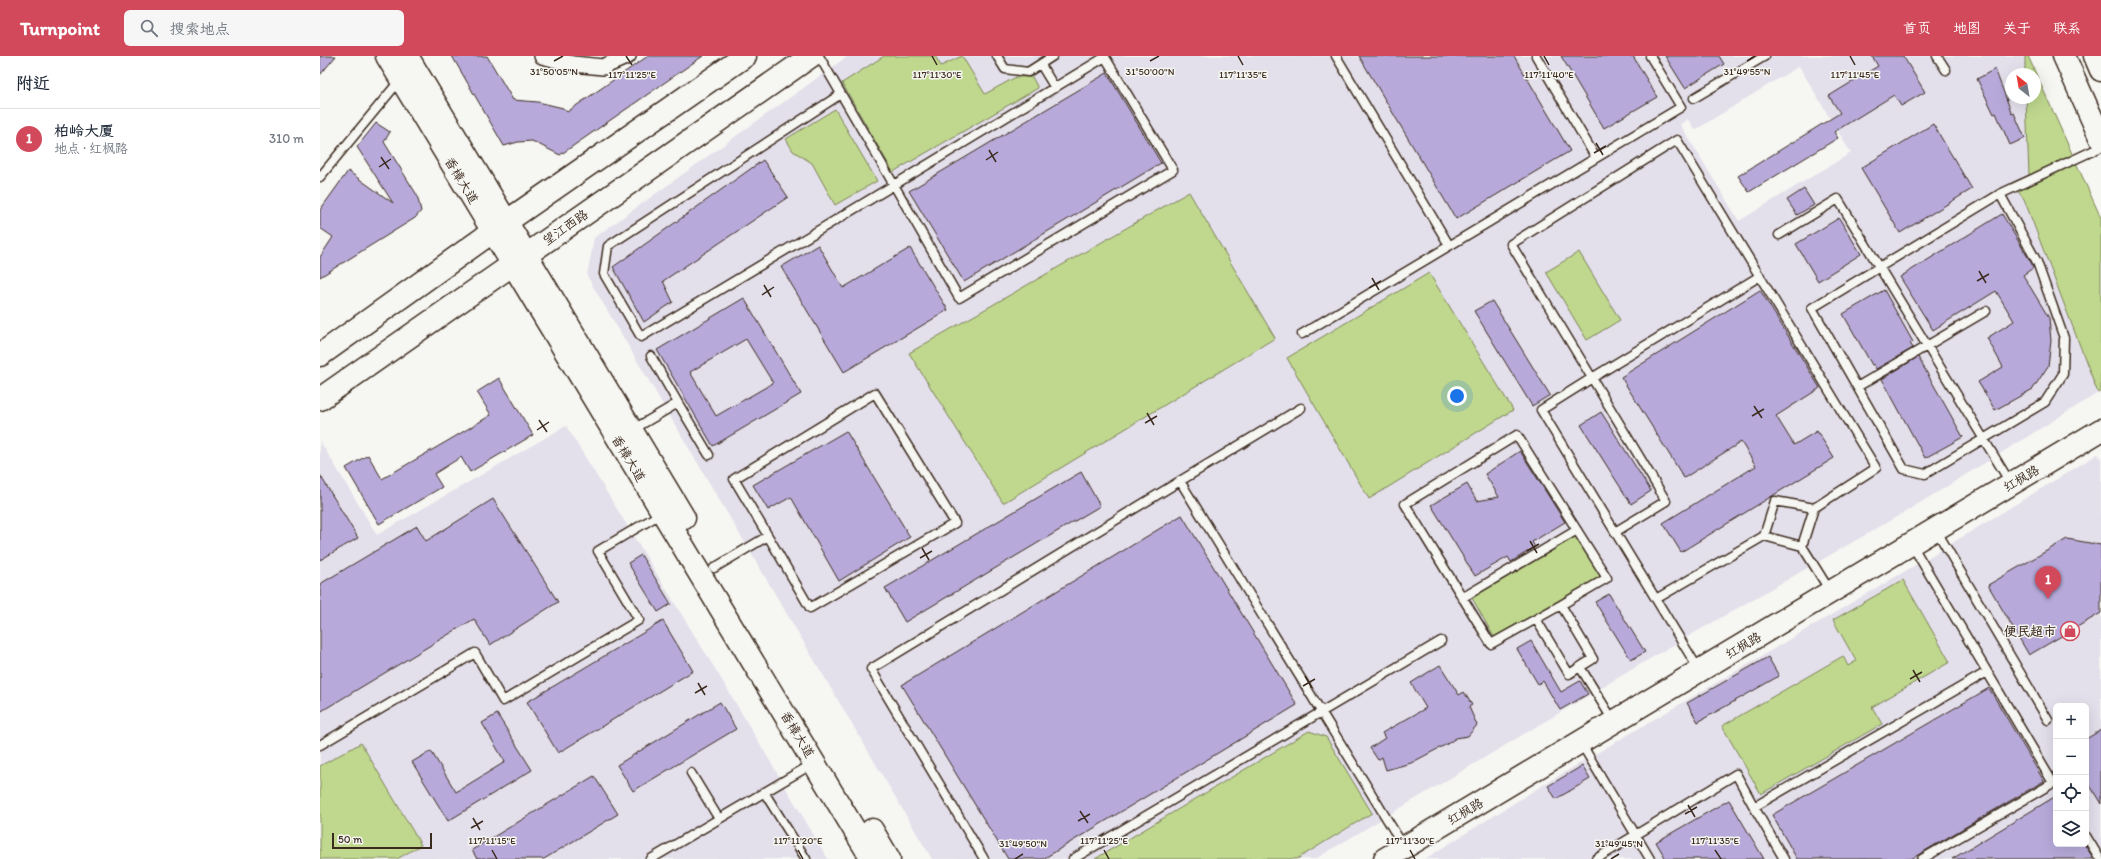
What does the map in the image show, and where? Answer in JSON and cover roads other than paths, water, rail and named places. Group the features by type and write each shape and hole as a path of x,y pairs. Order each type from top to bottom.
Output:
{"main road":[{"name":"香樟大道","path":"387,56 406,66 663,512 872,859"},
{"path":"320,355 499,227 745,56"},
{"name":"望江西路","path":"320,399 811,56"},
{"path":"2064,56 2101,139"},
{"path":"2095,56 2101,70"},
{"name":"香樟大道","path":"519,260 631,430 889,859"},
{"name":"红枫路","path":"1396,855 1614,722 1912,545 2101,430"}],"street":[{"path":"542,56 574,64 603,67 628,56"}],"lane":[{"path":"819,56 894,185 959,298 1173,170 1105,57 1055,88 894,185 641,337 604,274 608,246 841,94"},
{"path":"997,56 1005,69 1028,72 1053,56"},
{"path":"1336,56 1449,245"},
{"path":"1536,56 1596,158"},
{"path":"1302,334 1681,107 1650,56"},
{"path":"1694,98 1765,56"},
{"path":"1937,56 1946,70"},
{"path":"1041,64 1055,88"},
{"path":"320,177 406,66"},
{"path":"1615,532 1666,501 1511,244 1678,140 1876,468 1814,508 1802,546"},
{"path":"2000,194 2037,262 2062,331 2064,338 2063,374 2045,402 1983,440 1925,474 1904,469 1812,308 2000,194 2101,147"},
{"path":"1779,235 1838,198 2011,485"},
{"path":"1700,671 1541,410 1760,276"},
{"path":"1857,387 1986,311"},
{"path":"651,356 709,455"},
{"path":"875,393 955,523 810,608 768,536 734,479 875,393"},
{"path":"631,430 678,403"},
{"path":"984,859 871,669 1180,480 1302,408"},
{"path":"1517,435 1607,578 1491,644 1462,598 1405,504 1517,435"},
{"path":"1180,480 1321,712 1396,855"},
{"path":"1656,599 1764,536 1775,501 1814,508"},
{"path":"320,745 475,653 503,701 639,620 598,551 663,512"},
{"path":"1462,598 1577,530"},
{"path":"1936,530 2048,720"},
{"path":"714,568 768,536"},
{"path":"1764,536 1802,546 1831,593"},
{"path":"1912,545 2053,783"},
{"path":"1536,619 1569,674 1593,659 1561,605"},
{"path":"1072,859 1442,641"},
{"path":"1580,667 1614,722"},
{"path":"1754,808 1987,672"},
{"path":"1581,742 1650,859"},
{"path":"652,859 814,762"},
{"path":"691,773 719,819"},
{"path":"1596,859 1736,774 1784,859"},
{"path":"1922,859 2053,786"},
{"path":"764,792 806,859"},
{"path":"2089,841 2100,859"}],"place":[{"name":"柏岭大厦","path":"2048,599"},
{"name":"便民超市","path":"2070,631"}]}
